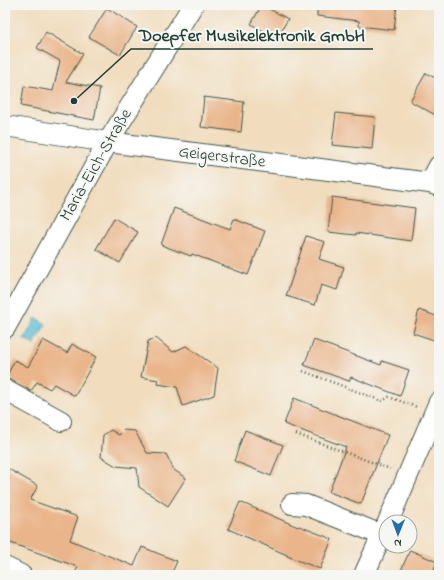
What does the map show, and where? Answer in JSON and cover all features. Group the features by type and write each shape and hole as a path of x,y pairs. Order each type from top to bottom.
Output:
{"street":[{"name":"Maria-Eich-Straße","path":"5,328 108,142 193,5"},
{"name":"Geigerstraße","path":"5,126 108,142 434,184"},
{"path":"434,184 439,166"},
{"path":"5,390 61,421"},
{"path":"391,514 436,408"},
{"path":"292,504 306,505 378,526"},
{"path":"364,575 378,544"},
{"path":"5,566 21,575"}],"path":[{"path":"303,371 382,401 389,397 436,408"},
{"path":"296,434 408,476"}],"water":[{"path":"36,318 46,324 34,345 24,339"}],"building":[{"path":"262,5 288,19 277,38 251,24"},
{"path":"317,5 397,5 394,30 359,26 359,21 317,16"},
{"path":"107,8 137,27 120,55 89,37"},
{"path":"46,32 83,54 66,82 100,88 94,120 21,106 24,86 53,91 60,61 37,48"},
{"path":"426,73 439,80 439,117 410,101"},
{"path":"204,97 244,102 241,132 201,127"},
{"path":"336,113 375,117 372,149 332,145"},
{"path":"332,197 415,208 411,241 356,233 356,235 328,232"},
{"path":"174,208 230,229 234,219 265,231 248,275 192,254 191,256 161,245"},
{"path":"114,218 138,232 120,263 96,249"},
{"path":"306,236 325,242 319,259 344,267 337,290 321,285 315,305 286,296"},
{"path":"419,310 439,317 439,326 434,340 413,333"},
{"path":"156,338 173,352 186,346 218,368 214,395 183,406 177,387 157,384 158,380 141,377 148,341"},
{"path":"43,340 67,353 72,344 96,357 75,396 54,384 50,389 37,382 31,391 11,380 5,379 15,360 28,367"},
{"path":"314,340 381,365 382,361 409,370 400,396 351,377 349,381 304,365"},
{"path":"294,398 388,435 361,504 329,492 346,447 284,424"},
{"path":"111,430 119,435 124,430 135,431 147,453 166,454 174,470 186,478 168,506 139,487 137,468 116,466 101,457 103,435"},
{"path":"245,430 283,445 271,476 234,461"},
{"path":"5,467 38,486 30,500 78,517 70,540 134,566 142,547 177,561 171,575 74,575 78,567 5,541"},
{"path":"240,502 298,527 299,526 332,539 320,569 287,556 228,529"},
{"path":"408,554 418,554 437,562 432,575 399,575"}],"place":[{"name":"Doepfer Musikelektronik GmbH","path":"74,101"}]}
